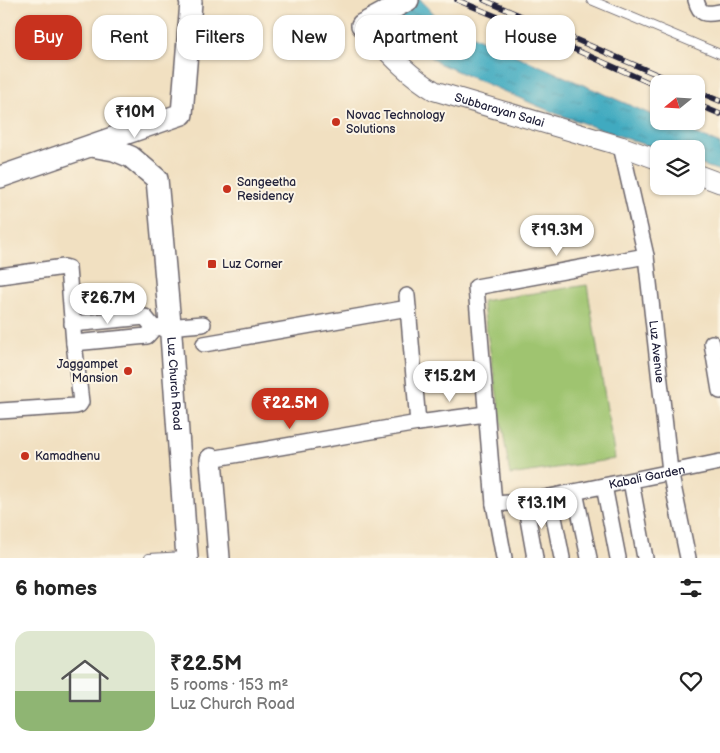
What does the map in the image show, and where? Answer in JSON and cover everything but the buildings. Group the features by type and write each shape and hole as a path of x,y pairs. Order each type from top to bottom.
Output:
{"main road":[{"path":"0,177 182,114 190,0"},
{"path":"378,15 408,0"},
{"name":"Luz Church Road","path":"91,146 114,150 131,157 157,179 162,327 187,557"},
{"path":"211,459 218,558"}],"street":[{"path":"696,0 701,12 706,14 720,12"},
{"name":"Subbarayan Salai","path":"396,60 419,82 435,91 621,146 650,157"},
{"name":"Luz Avenue","path":"621,146 646,256 670,471 688,558"},
{"path":"705,177 720,183"},
{"path":"504,558 494,504 476,287 646,256"},
{"path":"0,276 68,268 81,402 79,405 0,411"},
{"path":"204,344 408,302 418,422"},
{"path":"72,324 145,317 162,327"},
{"path":"74,343 147,336 162,327 202,324"},
{"path":"712,343 720,391"},
{"path":"211,459 418,422 486,414"},
{"name":"Kabali Garden","path":"494,504 525,502 720,462"},
{"path":"630,481 645,558"},
{"path":"604,486 618,558"},
{"path":"575,492 588,558"},
{"path":"550,497 562,558"},
{"path":"525,502 535,558"}],"lane":[{"path":"591,0 720,54"},
{"path":"150,558 187,557"}],"green space":[{"path":"587,285 615,459 510,475 482,301"}],"water":[{"path":"377,0 421,0 435,15 389,15"},
{"path":"476,37 486,42 486,60 526,60 650,114 650,130 688,130 720,144 720,171 705,166 705,140 650,140 650,147 552,112 434,60 476,60"}],"railway":[{"path":"457,0 650,83"},
{"path":"484,0 658,75"},
{"path":"705,95 720,101"},
{"path":"705,108 720,114"}],"place":[{"name":"Novac Technology Solutions","path":"336,122"},
{"name":"Sangeetha Residency","path":"227,189"},
{"name":"Luz Corner","path":"212,264"},
{"name":"Jaggampet Mansion","path":"128,371"},
{"name":"Kamadhenu","path":"25,456"}]}
